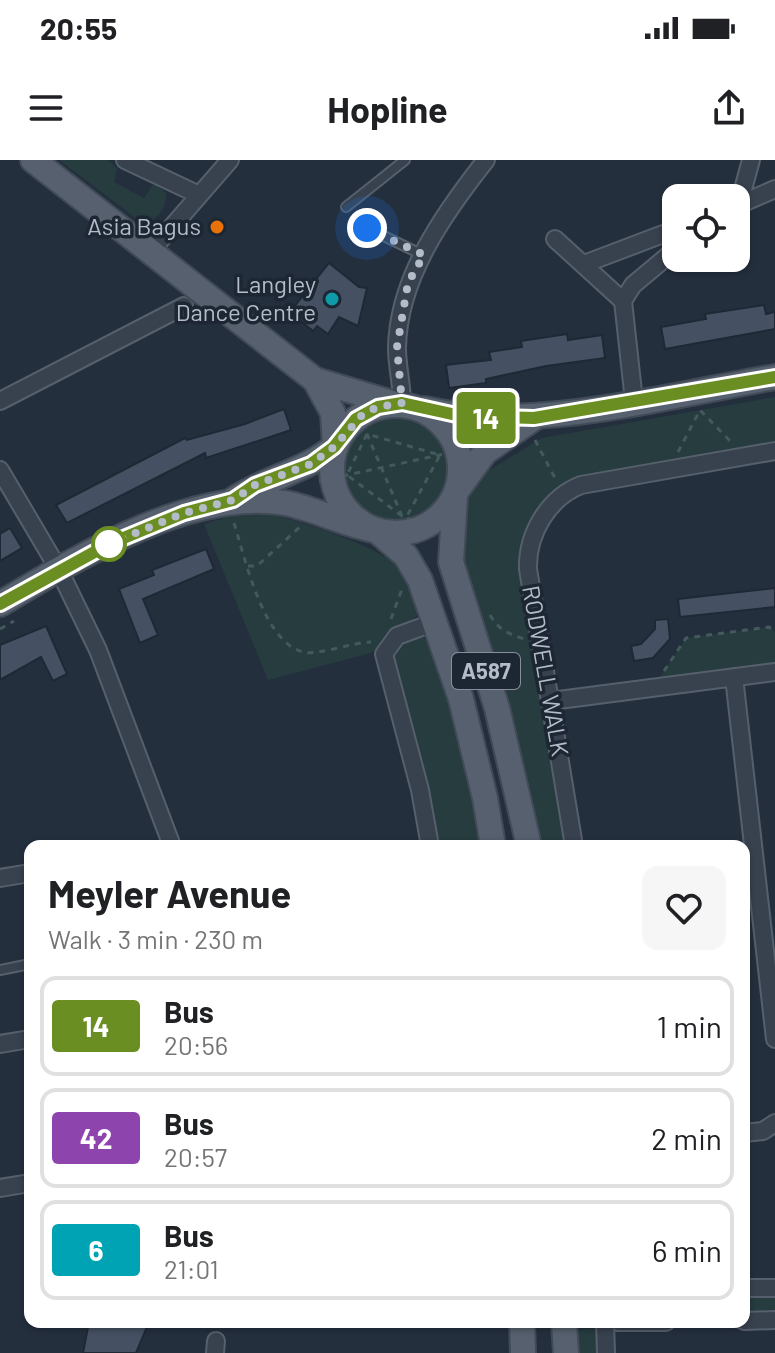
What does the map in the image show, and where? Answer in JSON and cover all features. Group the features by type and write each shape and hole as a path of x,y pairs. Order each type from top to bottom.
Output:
{"main road":[{"path":"33,160 315,380 404,405 534,428"},
{"path":"0,604 109,544 184,513 286,504 343,524 375,530 403,532 427,525 455,495 485,452 534,428 634,401 775,377"},
{"path":"315,380 333,413 333,478 341,499 375,530"},
{"path":"232,508 255,485 311,464 335,446 356,419 404,405 443,428 456,447 459,462 455,495"},
{"name":"A587","path":"455,495 451,562 497,708 528,840"},
{"name":"A587","path":"375,530 406,556 431,611 461,699 492,840"},
{"path":"522,1328 523,1353"},
{"path":"564,1328 566,1353"}],"street":[{"path":"125,160 197,194"},
{"path":"150,252 197,194 230,160"},
{"path":"404,405 397,347 408,283 456,198 486,160"},
{"path":"744,184 751,160"},
{"path":"750,200 775,189"},
{"path":"584,264 662,234"},
{"path":"555,239 623,301"},
{"path":"634,401 623,301 633,285 662,261"},
{"path":"0,401 184,306"},
{"path":"572,488 775,451"},
{"path":"0,470 59,570 98,650 170,840"},
{"name":"RODWELL WALK","path":"572,488 555,501 540,523 528,557 573,840"},
{"path":"429,840 420,790 383,648 431,611"},
{"path":"551,701 775,672"},
{"path":"734,677 775,1039"},
{"path":"0,878 24,874"},
{"path":"0,1044 24,1040"},
{"path":"750,1132 763,1131 775,1123"},
{"path":"0,1188 24,1184"},
{"path":"750,1288 775,1288"},
{"path":"750,1321 775,1320"},
{"path":"605,1328 606,1353"}],"lane":[{"path":"346,207 405,160"},
{"path":"367,228 424,255"},
{"path":"0,970 24,965"}],"path":[{"path":"670,469 700,410 745,456"},
{"path":"363,427 406,517"},
{"path":"534,428 557,482 572,488"},
{"path":"367,434 440,455"},
{"path":"347,475 367,434"},
{"path":"347,475 440,455"},
{"path":"406,517 440,455"},
{"path":"347,475 406,517"},
{"path":"232,508 247,566 272,626 290,646 306,653 383,648 405,579 414,604 431,611"},
{"path":"247,566 257,566 289,540 304,523 290,518"},
{"path":"489,614 497,627 508,634 540,641"},
{"path":"652,688 686,638 769,627 775,632"}],"green space":[{"path":"59,160 107,160 117,168 114,182 144,198 154,183 166,193 164,206 149,222 137,219"},
{"path":"775,397 775,451 564,494 528,557 571,840 527,840 453,571 458,502 486,472 542,438"},
{"path":"397,415 418,419 435,431 447,448 451,469 447,490 435,507 418,519 397,523 376,519 359,507 347,490 343,469 347,448 359,431 376,419"},
{"path":"267,514 338,535 390,560 402,573 419,614 371,653 268,680 204,524 232,516"},
{"path":"769,627 775,632 775,666 657,682 686,638"},
{"path":"407,636 421,636 431,644 456,723 483,840 429,840 393,659 396,646"},
{"path":"750,1288 775,1288 775,1320 750,1321"},
{"path":"575,1331 605,1331 606,1353 566,1353"}],"building":[{"name":"Langley Dance Centre","path":"329,263 359,287 367,288 358,326 339,317 328,334 317,326 313,331 290,312"},
{"path":"764,305 766,314 775,312 775,329 665,349 661,327 706,319 705,314"},
{"path":"567,334 568,340 602,335 605,358 546,366 486,379 486,383 449,388 446,365 491,360 489,352 522,347 521,341"},
{"path":"284,409 291,430 206,458 205,453 67,523 56,505 185,438 187,440 245,424"},
{"path":"10,528 22,548 0,561 0,534"},
{"path":"206,549 214,569 143,599 158,635 140,643 119,589 154,575 152,570"},
{"path":"775,588 775,607 680,617 678,599"},
{"path":"668,619 670,639 653,658 634,661 631,646 641,644 655,629 655,620"},
{"path":"46,626 67,674 53,681 41,657 0,680 0,645"},
{"path":"88,1328 146,1328 136,1353 83,1353"}],"bus line":[{"name":"14","path":"0,604 109,544 184,513 233,500 255,485 311,464 334,447 356,419 378,407 402,403 461,416 534,418 775,377"}],"place":[{"name":"Asia Bagus","path":"217,227"},
{"name":"Langley Dance Centre","path":"332,299"}],"route":[{"path":"109,544 184,513 233,500 255,485 311,464 334,447 342,434 363,414 392,403 402,403 397,347 408,283 424,255 367,228"}]}
